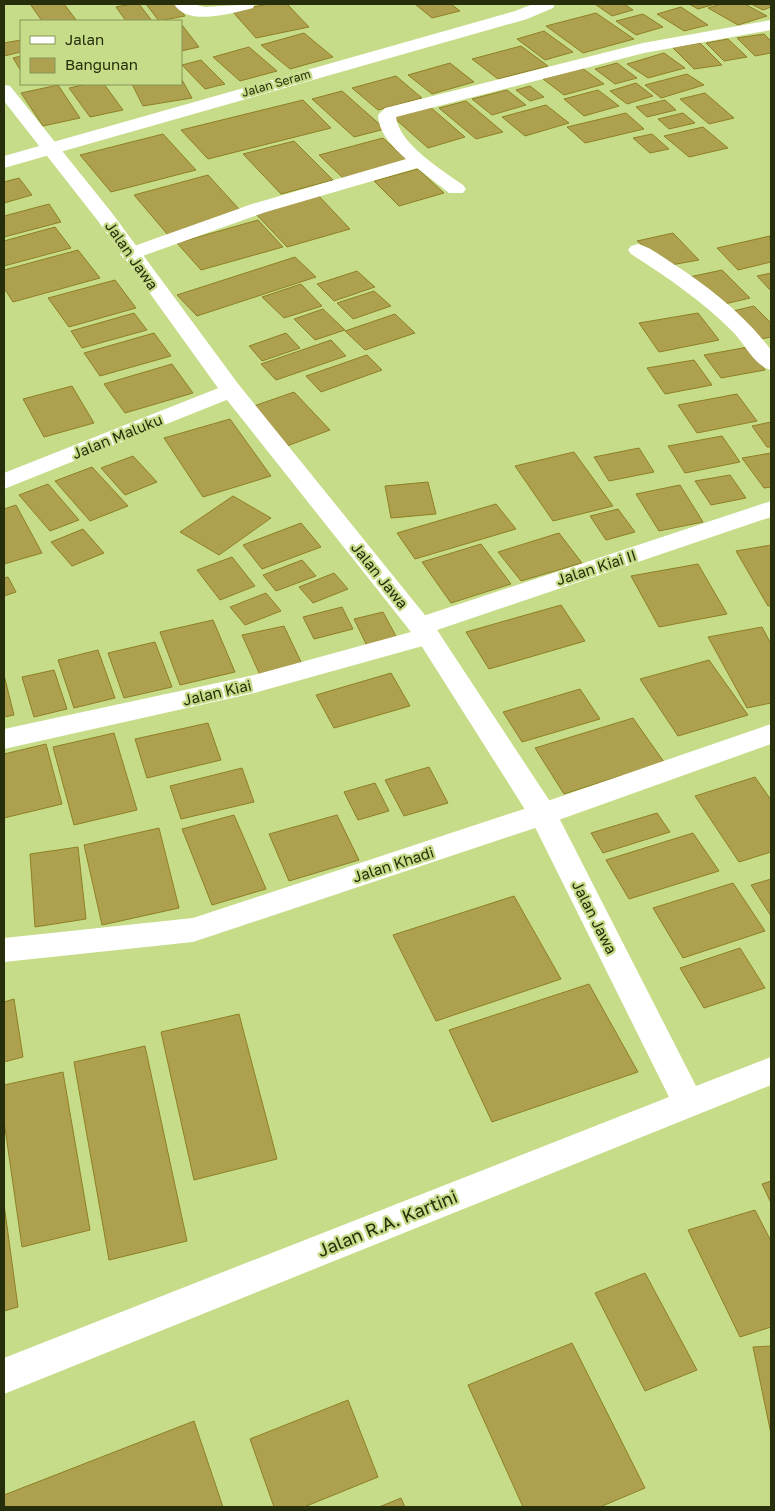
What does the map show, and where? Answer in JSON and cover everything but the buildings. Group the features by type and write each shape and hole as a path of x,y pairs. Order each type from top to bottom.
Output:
{"street":[{"path":"182,4 191,11 202,12 246,4"},
{"name":"Jalan Seram","path":"4,162 521,15 547,4"},
{"path":"456,189 401,144 386,122 387,115 391,112 643,48 771,25"},
{"name":"Jalan Jawa","path":"4,90 105,217 130,254 231,390 424,631 543,814 689,1104"},
{"path":"130,254 259,208 421,161"},
{"path":"638,250 677,274 711,302 755,342 771,364"},
{"name":"Jalan Maluku","path":"4,482 231,390"},
{"name":"Jalan Kiai II","path":"424,631 771,509"},
{"name":"Jalan Kiai","path":"4,739 254,684 424,631"},
{"name":"Jalan Khadi","path":"4,950 193,930 543,814 771,734"},
{"name":"Jalan R.A. Kartini","path":"4,1376 771,1071"}]}
